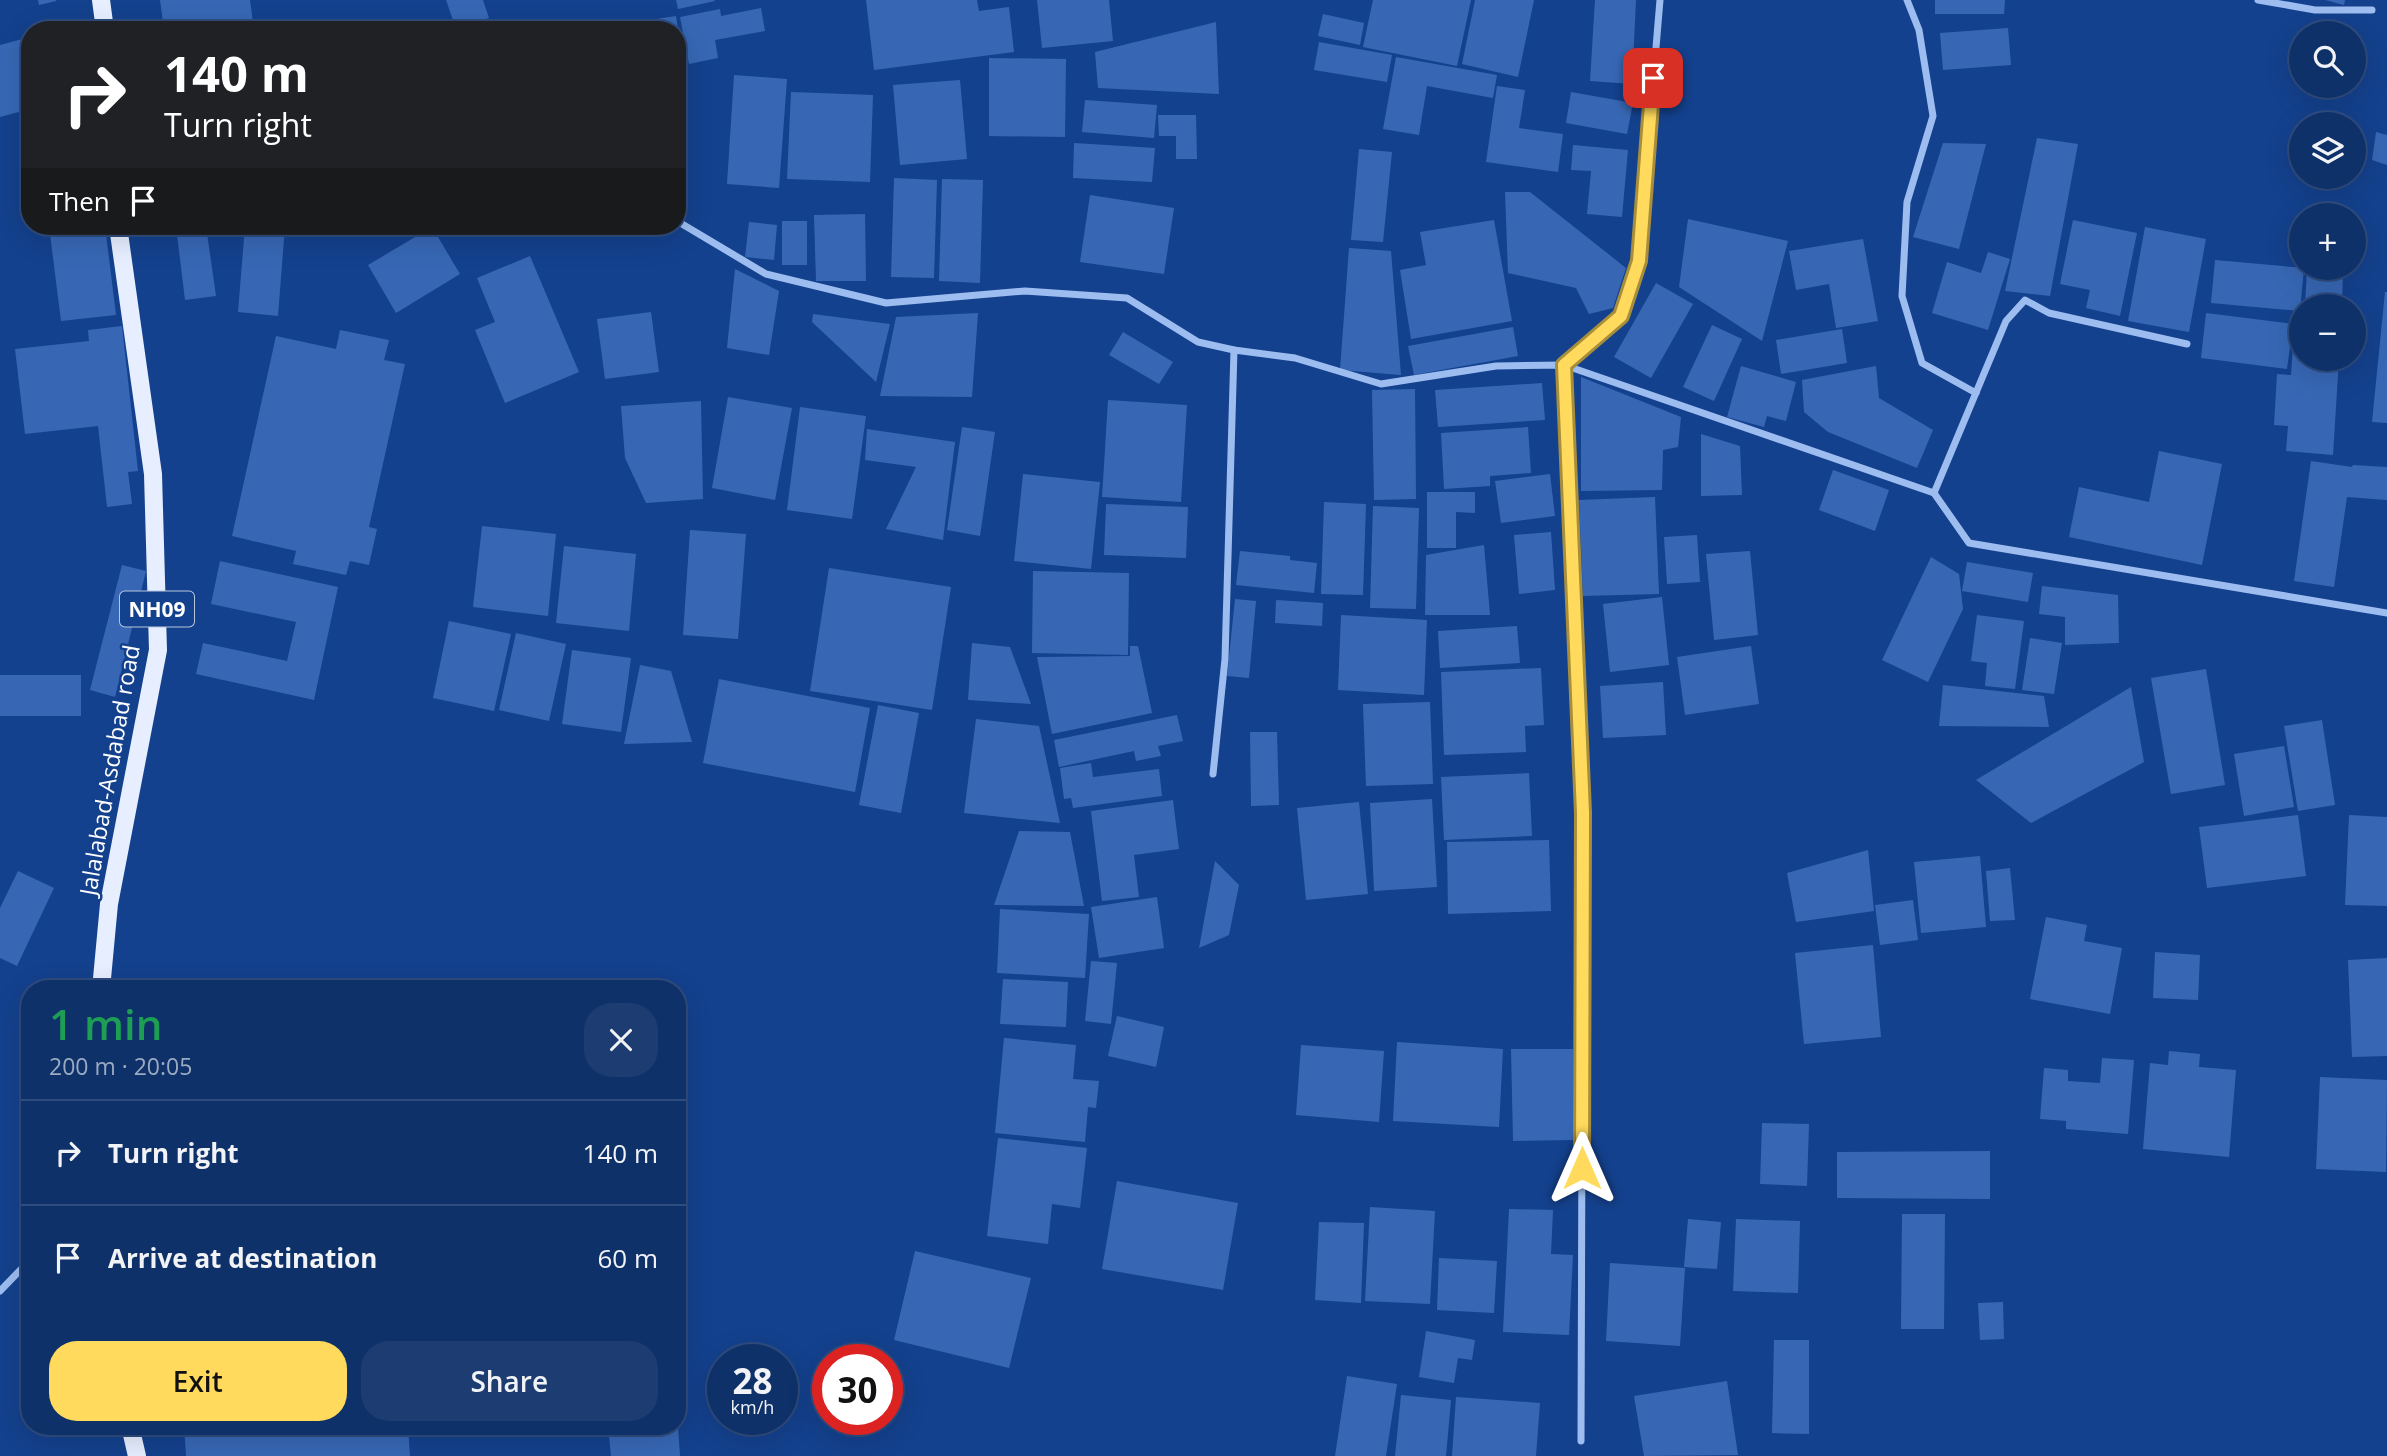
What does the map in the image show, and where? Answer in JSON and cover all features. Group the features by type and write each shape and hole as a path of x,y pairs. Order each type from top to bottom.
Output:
{"main road":[{"path":"102,0 104,21"},
{"name":"Jalalabad-Asdabad road","path":"101,980 109,904 158,650 153,474 119,235"},
{"path":"133,1435 138,1456"}],"street":[{"path":"1564,365 1621,316 1639,261 1660,0"},
{"path":"1907,0 1919,30 1933,116 1907,202 1902,296 1922,363 1976,393"},
{"path":"2258,0 2315,10 2372,10"},
{"path":"686,226 766,274 886,303 1026,291 1126,298 1198,342 1295,358 1381,384 1496,366 1564,365 1934,493 1969,542 2387,612"},
{"path":"1934,493 2006,321 2025,300 2049,313 2187,344"},
{"path":"1213,774 1225,659 1234,350"},
{"path":"1564,365 1583,813 1581,1441"},
{"path":"0,1291 21,1269"}],"building":[{"path":"38,0 56,0 56,1 39,5"},
{"path":"160,0 250,0 253,21 163,21"},
{"path":"446,0 483,0 489,18 480,21 453,21"},
{"path":"676,0 714,0 715,1 678,9"},
{"path":"866,0 977,0 979,11 1009,7 1014,52 874,70"},
{"path":"1037,0 1109,0 1113,41 1042,48"},
{"path":"1373,0 1471,0 1457,66 1363,47"},
{"path":"1475,0 1534,0 1518,77 1462,64"},
{"path":"1595,0 1636,0 1632,84 1590,81"},
{"path":"1935,0 2005,0 2004,14 1935,14"},
{"path":"2325,0 2345,0 2344,5"},
{"path":"761,8 765,31 715,40 718,58 689,64 686,21 681,21 680,17 720,9 721,16"},
{"path":"1323,14 1364,23 1360,45 1318,36"},
{"path":"676,16 677,21 643,21"},
{"path":"1216,22 1219,94 1098,88 1095,52"},
{"path":"2008,28 2011,65 1943,70 1940,33"},
{"path":"21,39 21,111 0,117 0,45"},
{"path":"1319,42 1392,55 1387,82 1314,70"},
{"path":"1396,57 1497,75 1493,98 1427,86 1419,135 1383,129"},
{"path":"989,58 1066,59 1065,137 989,136"},
{"path":"734,75 787,79 779,188 727,184"},
{"path":"960,80 967,159 900,165 893,85"},
{"path":"1497,86 1525,90 1519,128 1563,134 1558,172 1486,162"},
{"path":"791,92 873,95 870,182 787,179"},
{"path":"1571,92 1633,103 1627,134 1566,123"},
{"path":"1085,100 1157,105 1154,138 1082,132"},
{"path":"1158,115 1196,115 1197,159 1176,159 1176,136 1159,136"},
{"path":"2376,132 2387,135 2387,165 2372,160"},
{"path":"2037,138 2078,144 2050,296 2005,291"},
{"path":"1074,143 1155,148 1152,182 1073,178"},
{"path":"1943,143 1986,144 1959,249 1913,237"},
{"path":"1573,145 1628,150 1622,217 1587,214 1591,171 1571,170"},
{"path":"1359,149 1392,152 1383,242 1351,240"},
{"path":"894,178 937,180 934,278 891,277"},
{"path":"942,179 983,180 980,283 939,281"},
{"path":"1505,192 1530,192 1626,268 1613,308 1589,314 1576,288 1508,273"},
{"path":"1090,195 1174,208 1164,274 1080,262"},
{"path":"865,214 866,281 816,281 814,215"},
{"path":"1688,219 1788,241 1762,341 1679,287"},
{"path":"1494,220 1512,321 1411,339 1400,270 1426,265 1420,232"},
{"path":"2073,220 2137,233 2120,316 2086,308 2090,290 2060,284"},
{"path":"782,221 807,221 807,265 782,265"},
{"path":"749,222 777,225 774,260 745,257"},
{"path":"2145,227 2206,239 2189,332 2128,321"},
{"path":"50,235 106,235 116,315 61,321"},
{"path":"177,235 207,235 216,296 185,300"},
{"path":"244,235 284,235 278,316 238,312"},
{"path":"419,235 437,235 460,274 396,313 368,265"},
{"path":"1863,239 1878,321 1836,328 1829,284 1796,290 1789,251"},
{"path":"1349,248 1391,251 1401,375 1340,370"},
{"path":"1988,252 2010,259 1988,330 1932,313 1947,262 1981,273"},
{"path":"530,256 579,372 505,403 475,330 495,322 477,278"},
{"path":"2215,260 2289,267 2289,280 2303,280 2302,294 2289,294 2289,310 2211,303"},
{"path":"735,269 779,291 769,355 727,348"},
{"path":"2306,280 2343,280 2342,294 2306,294"},
{"path":"1656,283 1693,304 1651,378 1614,357"},
{"path":"2387,292 2387,423 2372,422"},
{"path":"651,312 659,372 605,379 597,319"},
{"path":"978,313 972,397 880,396 896,317"},
{"path":"2206,313 2289,323 2287,369 2201,358"},
{"path":"813,314 890,324 876,382 812,322"},
{"path":"1712,325 1742,339 1714,401 1683,387"},
{"path":"122,326 138,471 128,472 132,504 107,507 98,426 25,434 15,349 89,341 88,330"},
{"path":"1513,327 1518,356 1414,375 1408,346"},
{"path":"1842,329 1847,363 1781,374 1776,340"},
{"path":"340,330 389,340 384,360 405,364 369,527 377,529 369,565 350,561 346,575 293,564 296,551 232,536 276,336 336,349"},
{"path":"1123,332 1173,362 1159,384 1109,355"},
{"path":"1741,366 1796,382 1786,421 1767,416 1764,427 1727,417"},
{"path":"1876,366 1879,398 1933,430 1917,468 1828,432 1804,412 1802,380"},
{"path":"2291,371 2338,371 2333,455 2286,451 2288,426 2274,425 2277,374 2291,375"},
{"path":"1581,377 1681,417 1678,447 1663,450 1662,490 1581,491"},
{"path":"1542,383 1545,420 1438,427 1435,390"},
{"path":"1415,389 1416,499 1374,500 1372,390"},
{"path":"728,397 792,408 775,500 712,488"},
{"path":"1108,400 1187,405 1181,502 1102,497"},
{"path":"701,401 703,499 646,503 625,458 621,406"},
{"path":"800,407 866,416 852,519 787,510"},
{"path":"962,427 995,432 980,536 947,530"},
{"path":"1528,427 1531,473 1490,476 1490,486 1444,489 1441,433"},
{"path":"867,429 955,442 943,540 886,529 916,467 865,460"},
{"path":"1701,434 1740,446 1742,495 1701,496"},
{"path":"2159,451 2222,464 2202,565 2069,537 2079,487 2149,502"},
{"path":"2311,461 2352,467 2387,467 2387,500 2347,497 2334,587 2294,581"},
{"path":"1833,470 1889,490 1875,531 1819,510"},
{"path":"1023,474 1100,482 1091,569 1014,561"},
{"path":"1550,474 1555,516 1501,523 1495,481"},
{"path":"1427,492 1475,492 1475,513 1456,512 1456,548 1427,548"},
{"path":"1655,497 1659,594 1583,596 1579,500"},
{"path":"1324,502 1366,504 1363,595 1321,594"},
{"path":"1106,504 1188,507 1186,558 1104,555"},
{"path":"1373,506 1419,508 1416,609 1370,608"},
{"path":"482,526 556,534 548,616 473,607"},
{"path":"690,530 746,534 738,639 683,635"},
{"path":"1551,532 1555,590 1519,594 1514,535"},
{"path":"1697,535 1700,582 1667,584 1664,537"},
{"path":"1484,545 1490,615 1425,615 1426,555"},
{"path":"564,546 636,554 629,631 556,623"},
{"path":"1240,551 1290,556 1290,560 1317,563 1314,593 1236,585"},
{"path":"1750,551 1758,635 1714,640 1706,554"},
{"path":"1931,557 1959,574 1963,609 1928,682 1882,660"},
{"path":"220,561 338,587 314,700 196,674 203,643 287,661 296,622 211,604"},
{"path":"1967,562 2033,573 2028,602 1962,591"},
{"path":"122,565 146,571 115,697 90,690"},
{"path":"829,568 951,587 932,710 810,691"},
{"path":"1033,571 1129,573 1128,655 1032,653"},
{"path":"2042,586 2118,595 2119,643 2065,645 2065,617 2039,614"},
{"path":"1662,597 1669,665 1610,672 1603,604"},
{"path":"1235,599 1256,601 1249,678 1227,676"},
{"path":"1276,600 1323,603 1322,626 1275,623"},
{"path":"1341,615 1427,620 1424,695 1338,690"},
{"path":"1977,615 2024,621 2015,689 1985,686 1987,663 1971,661"},
{"path":"449,621 511,634 494,711 433,698"},
{"path":"1517,626 1520,663 1440,668 1438,631"},
{"path":"516,633 566,644 549,721 499,710"},
{"path":"2030,638 2062,643 2054,694 2022,690"},
{"path":"972,643 1010,647 1031,704 968,700"},
{"path":"1130,646 1138,646 1152,713 1052,734 1037,657 1130,656"},
{"path":"1751,646 1759,704 1685,715 1677,657"},
{"path":"572,650 631,658 621,732 562,724"},
{"path":"640,665 671,671 692,742 624,744"},
{"path":"1541,668 1544,725 1525,726 1526,752 1444,755 1441,672"},
{"path":"2206,669 2225,785 2171,794 2151,678"},
{"path":"0,675 81,675 81,716 0,716"},
{"path":"719,679 870,708 855,792 703,763"},
{"path":"1663,682 1666,735 1603,738 1600,686"},
{"path":"1943,685 2044,696 2049,727 1939,726"},
{"path":"2131,687 2144,762 2031,823 1976,780"},
{"path":"1430,702 1433,784 1366,786 1363,704"},
{"path":"878,705 919,713 901,813 859,805"},
{"path":"1177,715 1183,741 1158,746 1161,756 1136,761 1134,751 1059,767 1054,740"},
{"path":"976,719 1039,726 1060,823 964,813"},
{"path":"2322,720 2335,805 2298,811 2284,726"},
{"path":"1250,732 1277,732 1279,805 1251,806"},
{"path":"2284,746 2294,807 2244,816 2234,754"},
{"path":"1091,763 1093,777 1159,769 1162,796 1073,808 1071,798 1064,799 1060,768"},
{"path":"1529,773 1532,836 1444,840 1441,777"},
{"path":"1432,799 1437,887 1374,891 1370,803"},
{"path":"1173,800 1179,849 1134,855 1139,897 1102,901 1091,811"},
{"path":"1359,802 1368,894 1306,900 1297,808"},
{"path":"2298,815 2306,876 2207,888 2199,827"},
{"path":"2349,815 2387,817 2387,906 2345,905"},
{"path":"1019,831 1070,832 1084,906 994,905"},
{"path":"1549,840 1551,911 1448,914 1447,842"},
{"path":"1868,850 1874,911 1796,922 1787,873"},
{"path":"1980,856 1986,927 1921,933 1914,862"},
{"path":"1215,861 1239,885 1229,935 1199,948"},
{"path":"2010,868 2015,920 1990,921 1986,871"},
{"path":"18,871 54,888 17,966 0,958 0,908"},
{"path":"1157,897 1164,948 1099,958 1091,907"},
{"path":"1913,900 1918,940 1880,945 1875,905"},
{"path":"1000,909 1089,914 1085,978 997,973"},
{"path":"2046,917 2087,925 2084,941 2122,948 2110,1014 2030,999"},
{"path":"1873,945 1881,1037 1804,1044 1795,953"},
{"path":"2155,952 2200,955 2198,1000 2153,998"},
{"path":"2387,958 2387,1056 2352,1057 2348,960"},
{"path":"1091,961 1117,963 1111,1024 1085,1021"},
{"path":"1003,979 1068,982 1066,1027 1000,1024"},
{"path":"1117,1016 1164,1027 1156,1067 1108,1056"},
{"path":"1004,1038 1076,1045 1073,1079 1099,1081 1096,1108 1088,1107 1085,1142 995,1133"},
{"path":"1397,1042 1503,1049 1499,1127 1393,1121"},
{"path":"1301,1045 1384,1051 1379,1122 1296,1115"},
{"path":"1511,1049 1573,1049 1574,1140 1513,1141"},
{"path":"2169,1051 2200,1054 2199,1067 2236,1070 2229,1157 2143,1149 2150,1063 2168,1065"},
{"path":"2102,1058 2134,1060 2128,1134 2066,1129 2066,1121 2040,1119 2044,1068 2068,1070 2068,1081 2100,1083"},
{"path":"2320,1077 2387,1080 2386,1172 2316,1169"},
{"path":"1762,1123 1809,1124 1807,1186 1760,1184"},
{"path":"998,1138 1087,1148 1080,1208 1052,1204 1048,1244 987,1236"},
{"path":"1990,1151 1990,1199 1837,1198 1837,1152"},
{"path":"1117,1181 1238,1203 1223,1290 1102,1269"},
{"path":"1370,1207 1435,1211 1430,1304 1365,1301"},
{"path":"1509,1209 1553,1210 1551,1254 1573,1255 1569,1335 1503,1332"},
{"path":"1902,1214 1945,1214 1944,1329 1901,1329"},
{"path":"1688,1219 1721,1222 1717,1269 1684,1267"},
{"path":"1736,1219 1800,1221 1798,1293 1733,1291"},
{"path":"1319,1222 1364,1223 1361,1303 1315,1300"},
{"path":"915,1251 1031,1278 1009,1368 894,1340"},
{"path":"1439,1258 1497,1261 1494,1313 1437,1310"},
{"path":"1610,1263 1685,1268 1680,1346 1606,1341"},
{"path":"2003,1302 2004,1339 1980,1340 1978,1303"},
{"path":"1426,1331 1475,1340 1472,1360 1458,1358 1454,1383 1419,1377"},
{"path":"1774,1340 1809,1340 1809,1434 1772,1433"},
{"path":"1347,1376 1397,1384 1386,1456 1335,1456"},
{"path":"1727,1381 1738,1455 1644,1456 1634,1396"},
{"path":"1401,1395 1451,1400 1446,1456 1395,1456"},
{"path":"1456,1397 1540,1403 1536,1456 1452,1456"},
{"path":"185,1435 409,1435 410,1456 186,1456"},
{"path":"609,1435 679,1435 680,1456 611,1456"}],"route":[{"path":"1582,1168 1583,813 1564,365 1621,316 1639,261 1653,78"}]}
